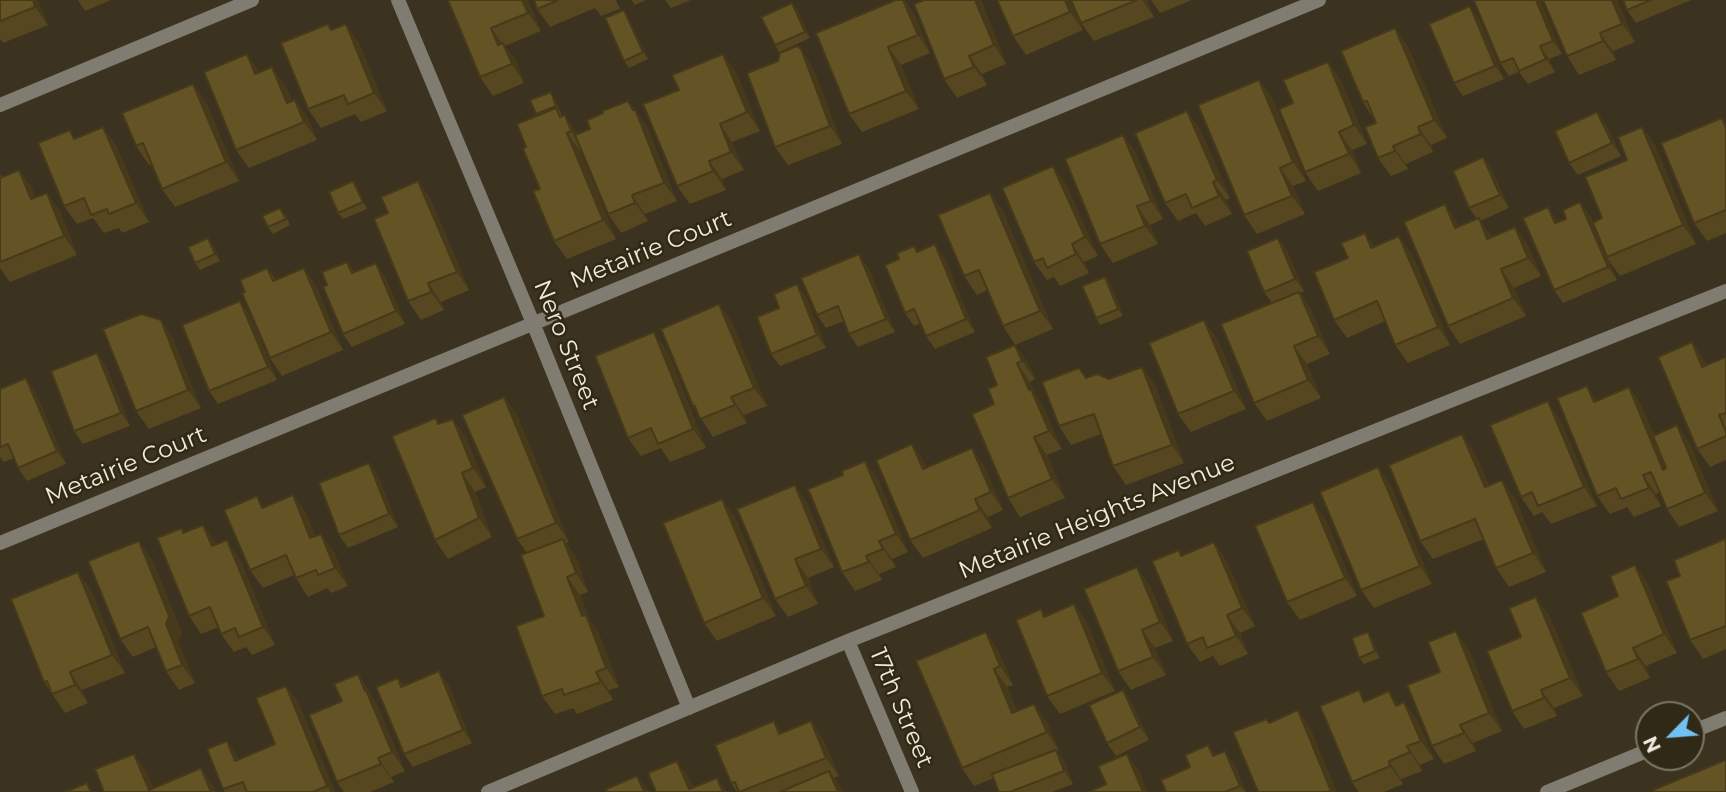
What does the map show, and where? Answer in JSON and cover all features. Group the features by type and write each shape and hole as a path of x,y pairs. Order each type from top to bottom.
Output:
{"street":[{"path":"0,105 252,0"},
{"name":"Nero Street","path":"398,0 689,708"},
{"name":"Metairie Court","path":"0,543 1319,0"},
{"name":"Metairie Heights Avenue","path":"488,792 848,641 1726,291"},
{"name":"17th Street","path":"848,641 912,792"},
{"path":"1705,726 1726,718"},
{"path":"1547,792 1635,756"}],"building":[{"path":"0,0 33,0 35,7 0,21"},
{"path":"448,0 522,0 528,13 491,28 498,45 503,43 512,64 480,77"},
{"path":"534,0 558,0 537,9"},
{"path":"896,0 903,0 918,35 888,47 906,91 849,114 816,33"},
{"path":"924,0 975,0 994,45 969,56 974,67 944,79 914,4"},
{"path":"997,0 1065,0 1070,12 1013,36"},
{"path":"1071,0 1137,0 1081,23"},
{"path":"1536,0 1553,41 1540,46 1546,59 1519,71 1513,58 1500,63 1474,1"},
{"path":"1543,0 1612,0 1622,24 1600,33 1603,41 1567,56"},
{"path":"1623,0 1651,0 1627,10"},
{"path":"792,3 805,32 775,45 761,17"},
{"path":"1470,6 1495,66 1454,83 1429,24"},
{"path":"624,10 643,52 624,61 605,18"},
{"path":"328,24 331,30 346,24 374,93 348,104 344,95 308,109 281,43"},
{"path":"1395,28 1434,120 1418,127 1421,134 1393,146 1395,151 1378,158 1365,127 1376,123 1367,101 1363,102 1341,51"},
{"path":"797,46 801,49 830,126 775,147 747,73 778,61 780,53"},
{"path":"247,54 255,74 272,67 287,103 295,100 304,122 236,150 204,72"},
{"path":"723,54 747,112 720,124 731,152 709,161 713,171 677,186 643,104 679,90 672,75"},
{"path":"1328,62 1354,125 1339,132 1349,154 1305,172 1279,109 1293,103 1283,80"},
{"path":"1259,80 1293,162 1280,168 1292,196 1244,215 1198,105"},
{"path":"193,84 226,162 162,189 143,143 136,146 122,113"},
{"path":"551,92 556,106 536,114 530,100"},
{"path":"628,101 633,110 635,109 664,183 632,195 635,203 608,214 575,135 590,129 587,120"},
{"path":"556,108 560,117 565,115 571,131 567,133 603,220 554,241 533,191 540,189 523,149 526,147 517,124"},
{"path":"1187,111 1217,180 1213,182 1219,196 1192,208 1186,194 1165,203 1135,133"},
{"path":"1597,112 1612,143 1569,163 1555,131"},
{"path":"1722,118 1726,128 1726,210 1694,223 1661,143"},
{"path":"103,127 136,203 109,214 107,209 91,215 84,198 64,206 38,143 70,130 74,139"},
{"path":"1642,127 1683,225 1607,257 1593,223 1602,218 1585,177 1627,160 1618,137"},
{"path":"1123,135 1151,201 1137,206 1145,226 1100,244 1065,159"},
{"path":"1483,157 1500,195 1469,208 1453,171"},
{"path":"1053,166 1085,237 1072,244 1076,254 1047,268 1043,258 1034,262 1002,188"},
{"path":"19,170 31,199 47,193 64,236 0,262 0,178"},
{"path":"353,181 363,202 338,213 329,192"},
{"path":"418,181 457,272 428,283 431,292 408,301 374,219 388,213 381,197"},
{"path":"990,193 1040,311 1003,326 979,270 964,276 938,215"},
{"path":"1580,202 1608,267 1554,290 1523,218 1548,207 1555,223 1566,219 1563,210"},
{"path":"1445,204 1455,228 1479,218 1487,239 1515,227 1528,258 1501,269 1513,298 1448,326 1404,222"},
{"path":"280,208 286,219 268,227 262,216"},
{"path":"1365,233 1371,248 1399,236 1438,327 1395,345 1377,301 1334,320 1314,272 1348,258 1341,243"},
{"path":"208,238 215,254 195,263 188,247"},
{"path":"1278,238 1295,279 1264,292 1247,251"},
{"path":"935,244 966,319 926,336 914,309 905,313 885,265 899,259 897,253 914,246 917,252"},
{"path":"859,254 886,319 849,334 838,306 817,315 801,278"},
{"path":"347,262 352,273 376,263 396,311 343,334 323,287 327,285 322,272"},
{"path":"267,268 273,281 304,268 331,332 270,358 242,293 245,292 240,280"},
{"path":"1105,277 1118,309 1096,318 1082,286"},
{"path":"797,284 817,335 771,354 757,317 779,308 774,294"},
{"path":"1299,292 1318,336 1294,346 1308,380 1254,403 1221,324"},
{"path":"240,301 268,367 209,391 182,325"},
{"path":"719,304 754,388 731,397 735,405 700,419 661,329"},
{"path":"141,314 161,320 188,390 136,411 103,329"},
{"path":"1204,320 1234,391 1178,414 1149,343"},
{"path":"654,332 693,429 658,444 651,428 628,438 595,356"},
{"path":"1692,342 1702,367 1726,357 1726,413 1719,415 1726,436 1697,449 1658,357"},
{"path":"1015,345 1022,361 1017,363 1049,431 1034,437 1052,479 1008,498 972,414 994,404 988,389 997,385 986,357"},
{"path":"97,353 121,413 74,431 51,371"},
{"path":"1142,367 1172,445 1113,466 1094,414 1059,426 1042,382 1079,368 1086,378 1097,374 1109,379"},
{"path":"26,378 57,451 18,468 8,444 0,447 0,389"},
{"path":"1587,386 1594,402 1629,387 1663,470 1666,468 1653,436 1677,425 1705,493 1667,509 1651,472 1643,475 1649,488 1621,499 1616,488 1597,496 1557,398"},
{"path":"504,397 556,523 517,539 462,415"},
{"path":"1548,401 1584,487 1538,506 1532,492 1521,497 1490,425"},
{"path":"436,418 438,424 453,419 473,468 462,473 479,518 435,540 392,436"},
{"path":"1462,434 1485,487 1502,480 1533,553 1496,568 1475,519 1420,541 1389,465"},
{"path":"912,444 923,469 972,448 991,492 975,499 980,510 910,540 876,460"},
{"path":"865,461 896,534 879,541 883,549 866,556 869,562 842,572 808,489 843,475 842,471"},
{"path":"369,463 389,514 339,535 319,483"},
{"path":"1378,467 1420,566 1361,590 1320,492"},
{"path":"795,485 821,549 795,559 806,586 775,599 737,509"},
{"path":"293,495 310,538 321,534 335,568 318,575 316,570 296,578 286,555 250,570 224,510 257,496 262,508"},
{"path":"722,499 763,598 704,623 663,523"},
{"path":"1313,502 1345,578 1287,602 1255,526"},
{"path":"203,525 212,546 227,540 263,627 239,637 235,628 221,634 210,607 189,616 157,538 182,528 183,533"},
{"path":"563,539 576,573 567,577 582,616 586,615 606,668 596,672 601,682 564,695 562,689 542,696 516,626 544,616 521,555"},
{"path":"1725,539 1726,626 1690,640 1666,581 1680,576 1674,560"},
{"path":"139,541 169,616 166,624 182,665 166,671 148,627 120,639 88,561"},
{"path":"1214,542 1242,608 1227,615 1236,636 1207,648 1203,637 1187,644 1152,561 1179,550 1181,556"},
{"path":"1635,565 1664,634 1633,648 1638,659 1606,672 1581,613 1618,596 1610,576"},
{"path":"1137,567 1160,622 1142,630 1153,657 1118,671 1084,589"},
{"path":"78,572 112,655 70,672 75,685 52,694 47,681 44,682 11,599"},
{"path":"1536,597 1570,678 1541,690 1544,698 1512,711 1487,651 1521,637 1509,608"},
{"path":"1074,604 1102,673 1047,696 1016,620 1041,609 1044,617"},
{"path":"1456,631 1489,713 1460,725 1464,733 1432,746 1407,685 1440,672 1428,642"},
{"path":"986,632 1000,666 994,669 1012,713 1034,704 1047,732 962,768 916,661"},
{"path":"1368,632 1375,651 1359,658 1352,638"},
{"path":"439,671 463,730 404,754 376,687 398,678 401,687"},
{"path":"358,674 392,752 378,758 381,764 337,782 309,715 342,701 334,684"},
{"path":"286,686 327,786 313,792 247,792 243,782 223,789 207,749 227,741 235,761 275,744 256,698"},
{"path":"1123,690 1140,727 1107,743 1089,705"},
{"path":"1359,690 1364,702 1389,691 1396,706 1404,702 1421,741 1407,746 1410,752 1389,761 1390,766 1352,782 1320,706"},
{"path":"1298,710 1331,791 1258,792 1233,732 1267,719 1269,723"},
{"path":"774,721 779,734 811,721 826,758 739,792 735,782 731,783 715,745"},
{"path":"1208,745 1213,756 1225,751 1240,786 1225,792 1166,792 1161,780 1190,767 1185,755"},
{"path":"1056,750 1064,771 1010,792 999,792 992,774"},
{"path":"134,754 149,790 201,768 211,792 104,792 95,769"},
{"path":"1127,754 1143,792 1089,792 1106,784 1098,766"},
{"path":"1726,760 1726,792 1653,792 1699,771 1705,771"},
{"path":"677,761 689,789 717,778 723,792 656,792 648,773"},
{"path":"829,771 838,792 780,792"},
{"path":"637,776 644,792 607,792 606,789"},
{"path":"87,783 91,792 65,792"}]}
